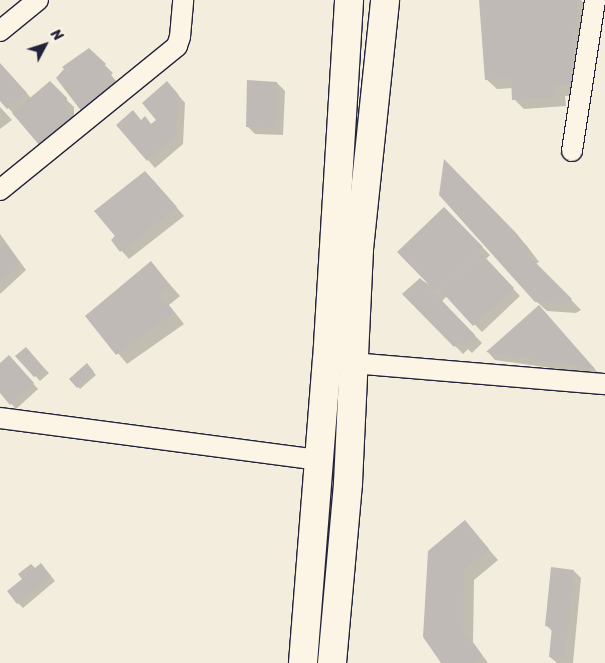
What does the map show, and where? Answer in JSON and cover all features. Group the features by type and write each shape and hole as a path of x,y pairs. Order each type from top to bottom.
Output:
{"highway":[{"path":"332,663 354,363 359,249 385,0"},
{"path":"303,663 327,361 348,1"}],"street":[{"path":"0,31 38,0"},
{"path":"0,190 176,46 180,37 183,0"},
{"path":"572,151 594,0"},
{"path":"327,361 449,373 605,384"},
{"path":"0,418 319,460"}],"building":[{"path":"479,0 578,0 570,85 555,86 556,97 512,100 511,78 485,80"},
{"path":"89,48 106,64 104,66 117,83 82,112 56,78 64,69 62,67"},
{"path":"0,63 27,93 7,109 0,101"},
{"path":"247,80 277,82 276,128 246,127"},
{"path":"50,81 67,98 67,107 75,116 40,146 12,113"},
{"path":"167,81 178,94 176,136 147,161 116,125 133,110 141,120 145,116 151,124 156,120 142,103"},
{"path":"444,159 517,234 530,251 527,254 572,299 566,304 535,302 439,195"},
{"path":"145,171 177,207 120,252 111,240 115,236 94,211"},
{"path":"444,207 483,247 436,292 397,252"},
{"path":"6,244 19,261 18,267 0,281 0,248"},
{"path":"480,252 514,288 473,326 440,290"},
{"path":"151,261 170,285 159,294 175,313 116,355 85,316"},
{"path":"420,278 475,335 464,346 459,342 454,347 402,294"},
{"path":"539,305 595,369 486,352"},
{"path":"26,347 44,368 34,377 15,356"},
{"path":"9,355 34,383 10,405 0,393 0,363"},
{"path":"87,363 94,372 77,388 69,379"},
{"path":"465,520 489,549 464,570 463,631 482,656 472,663 441,663 423,637 428,551"},
{"path":"41,563 51,576 17,604 7,591 22,579 18,574 31,564 35,568"},
{"path":"551,567 574,570 565,659 549,657 552,627 545,626"}]}
